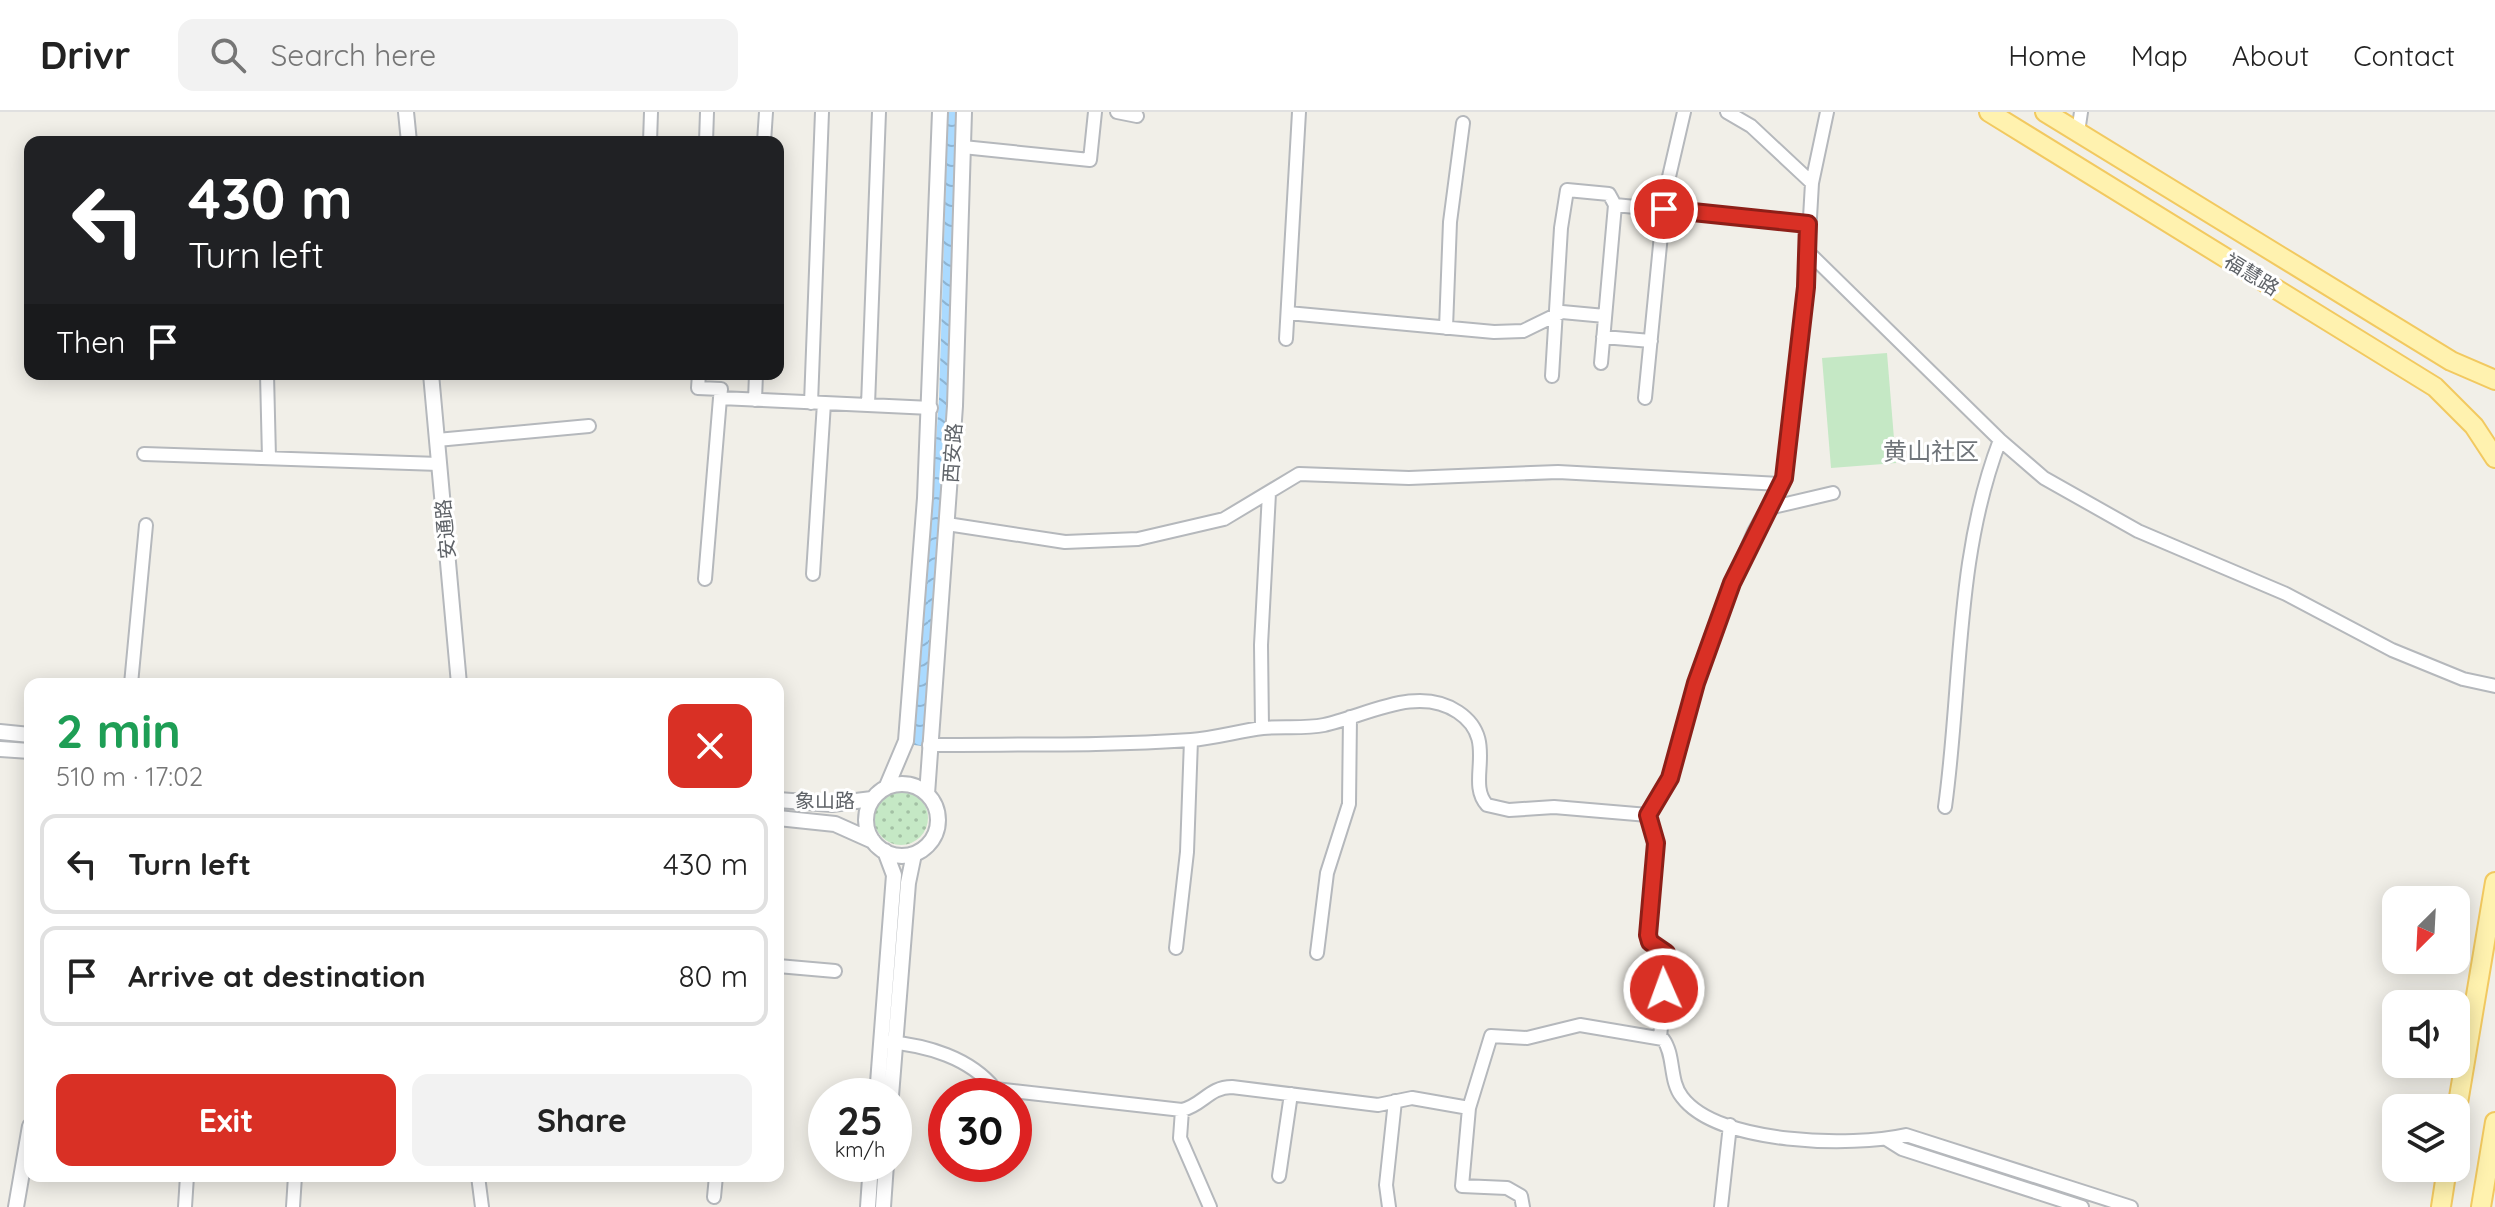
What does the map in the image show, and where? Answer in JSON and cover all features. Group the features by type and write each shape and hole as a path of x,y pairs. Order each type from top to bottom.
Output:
{"main road":[{"name":"福慧路","path":"1989,112 2435,387 2474,426 2495,458"},
{"name":"福慧路","path":"2045,112 2451,361 2495,380"},
{"path":"2460,1094 2495,882"},
{"path":"2481,1207 2492,1164 2495,1122"},
{"path":"2441,1207 2445,1182"}],"street":[{"path":"406,112 408,136"},
{"path":"650,136 651,112"},
{"path":"706,136 707,112"},
{"path":"764,136 766,112"},
{"path":"813,574 822,112"},
{"path":"868,405 879,112"},
{"name":"西安路","path":"887,786 906,741 931,408 940,112"},
{"name":"西安路","path":"927,794 958,331 964,112"},
{"path":"963,147 1090,160 1095,112"},
{"path":"1117,112 1137,116"},
{"path":"1286,339 1299,112"},
{"path":"1645,398 1669,166 1684,112"},
{"path":"1727,112 1751,126 1812,183"},
{"path":"1660,1038 1667,956 1650,942 1648,935 1656,843 1648,815 1670,778 1696,683 1725,600 1754,532 1782,484 1812,183 1827,112"},
{"path":"2078,132 2081,112"},
{"path":"1446,328 1450,222 1463,123"},
{"path":"1552,376 1567,190 1609,194 1615,205 1601,363"},
{"path":"1615,205 1808,224"},
{"path":"1807,251 2000,440 2044,478 2138,531 2286,594 2415,661 2495,686"},
{"path":"1288,313 1446,328 1523,331 1556,314 1605,316"},
{"path":"1603,337 1651,341"},
{"path":"267,380 269,458"},
{"name":"安通路","path":"432,380 458,678"},
{"path":"699,380 698,388 721,389 705,579"},
{"path":"755,400 756,380"},
{"path":"720,398 931,408"},
{"path":"437,440 589,426"},
{"path":"1945,807 1958,713 1961,612 1976,519 2000,440"},
{"path":"144,454 439,464"},
{"path":"947,524 1065,542 1116,541 1207,524 1240,511 1299,474 1409,478 1558,472 1782,484"},
{"path":"1262,728 1261,657 1269,493"},
{"path":"1769,508 1833,493"},
{"path":"132,678 146,525"},
{"path":"929,745 1191,740 1262,728 1321,726 1393,702 1441,704 1461,713 1481,741 1481,796 1487,805 1509,810 1554,807 1648,815"},
{"path":"1317,953 1327,873 1349,804 1350,717"},
{"path":"0,732 24,734"},
{"path":"1176,948 1187,852 1191,740"},
{"path":"0,749 24,751"},
{"path":"879,847 899,856 914,854 932,840 938,825 936,808 927,794 904,783 887,786 872,799 866,821 879,847 894,875 888,1042 890,1078"},
{"name":"象山路","path":"784,800 832,804 872,799"},
{"name":"象山路","path":"784,819 835,824 879,847"},
{"path":"881,1078 914,854"},
{"path":"784,967 835,971"},
{"path":"1523,1207 1521,1196 1512,1189 1462,1186 1469,1108 1491,1036 1527,1038 1580,1025 1660,1038 1667,1045 1682,1097 1705,1114 1730,1125 1801,1141 1886,1139 1906,1135 2131,1207"},
{"path":"888,1042 972,1065 982,1078"},
{"path":"1032,1097 1182,1110 1197,1106 1219,1087 1378,1105 1412,1098 1469,1108"},
{"path":"1279,1176 1291,1094"},
{"path":"1389,1207 1386,1185 1395,1101"},
{"path":"1182,1110 1180,1138 1210,1207"},
{"path":"1721,1207 1730,1125"},
{"path":"1886,1139 1902,1149 2082,1207"},
{"path":"16,1207 24,1161"},
{"path":"185,1207 187,1182"},
{"path":"293,1207 295,1182"},
{"path":"479,1182 482,1207"},
{"path":"714,1197 715,1182"},
{"path":"868,1207 870,1182"},
{"path":"883,1207 885,1182"}],"green space":[{"path":"1887,353 1896,463 1831,468 1822,358"},
{"path":"901,791 920,799 928,818 920,837 901,845 882,837 874,818 882,799"}],"water":[{"path":"948,112 956,112 947,400 922,746 914,745 939,399"}],"district":[{"name":"黄山社区","path":"1931,451"}],"route":[{"path":"1664,209 1735,219 1808,224 1806,287 1784,478 1754,532 1732,583 1709,641 1670,778 1648,815 1656,843 1648,935 1650,942 1667,956 1664,989"}]}
